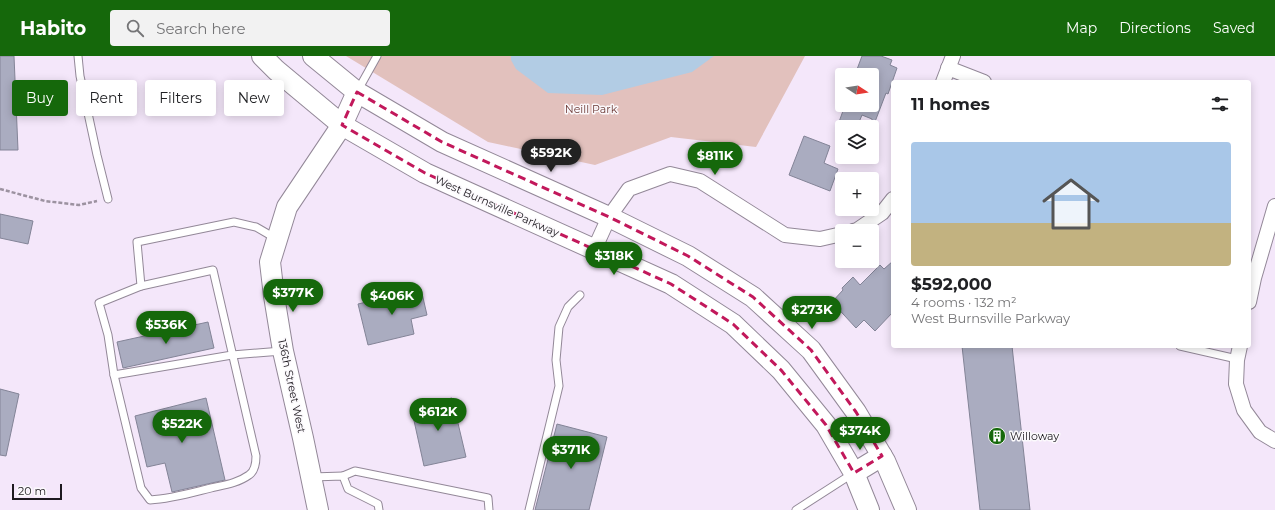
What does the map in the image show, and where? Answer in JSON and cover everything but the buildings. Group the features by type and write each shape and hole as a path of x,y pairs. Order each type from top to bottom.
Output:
{"street":[{"name":"West Burnsville Parkway","path":"262,56 276,70 342,125 425,173 671,284 733,324 781,370 826,425 854,472 869,510"},
{"path":"312,56 357,92 442,142 609,217 688,256 753,297 811,350 856,412 882,456 906,510"},
{"path":"944,80 951,62 981,80"},
{"name":"136th Street West","path":"318,510 312,477 283,351 270,262 287,207 342,125 357,92"},
{"path":"594,250 609,217 629,189 670,174 700,182 785,235 820,239 835,236"},
{"path":"866,224 882,213 891,202"},
{"path":"1251,292 1275,206"},
{"path":"1239,352 1236,384 1244,410 1260,432 1275,441"},
{"path":"854,472 882,456"}],"lane":[{"path":"78,56 80,76 108,199"},
{"path":"357,92 377,56"},
{"path":"141,286 136,242 234,222 256,227 277,239"},
{"path":"213,270 256,456 256,465 250,475 236,482 160,499 150,500 141,488 114,375 108,336 99,303 141,286 213,270"},
{"path":"529,510 559,386 556,360 559,328 568,307 580,295"},
{"path":"1200,348 1239,352"},
{"path":"114,375 232,355 283,351"},
{"path":"312,477 343,476 355,471 488,498 490,510"},
{"path":"796,510 854,472"},
{"path":"343,476 348,489 378,504 379,510"}],"path":[{"path":"0,189 45,201 79,205 108,199"}],"highlighted area":[{"path":"357,92 442,142 609,217 688,256 753,297 811,350 856,412 882,456 854,473 826,425 781,370 733,324 671,284 425,173 342,125"}],"green space":[{"name":"Neill Park","path":"346,56 805,56 756,147 671,137 595,165 488,142"}],"water":[{"path":"511,56 714,56 692,72 602,95 548,93 516,69 511,60"}],"place":[{"name":"Willoway","path":"997,436"}]}
